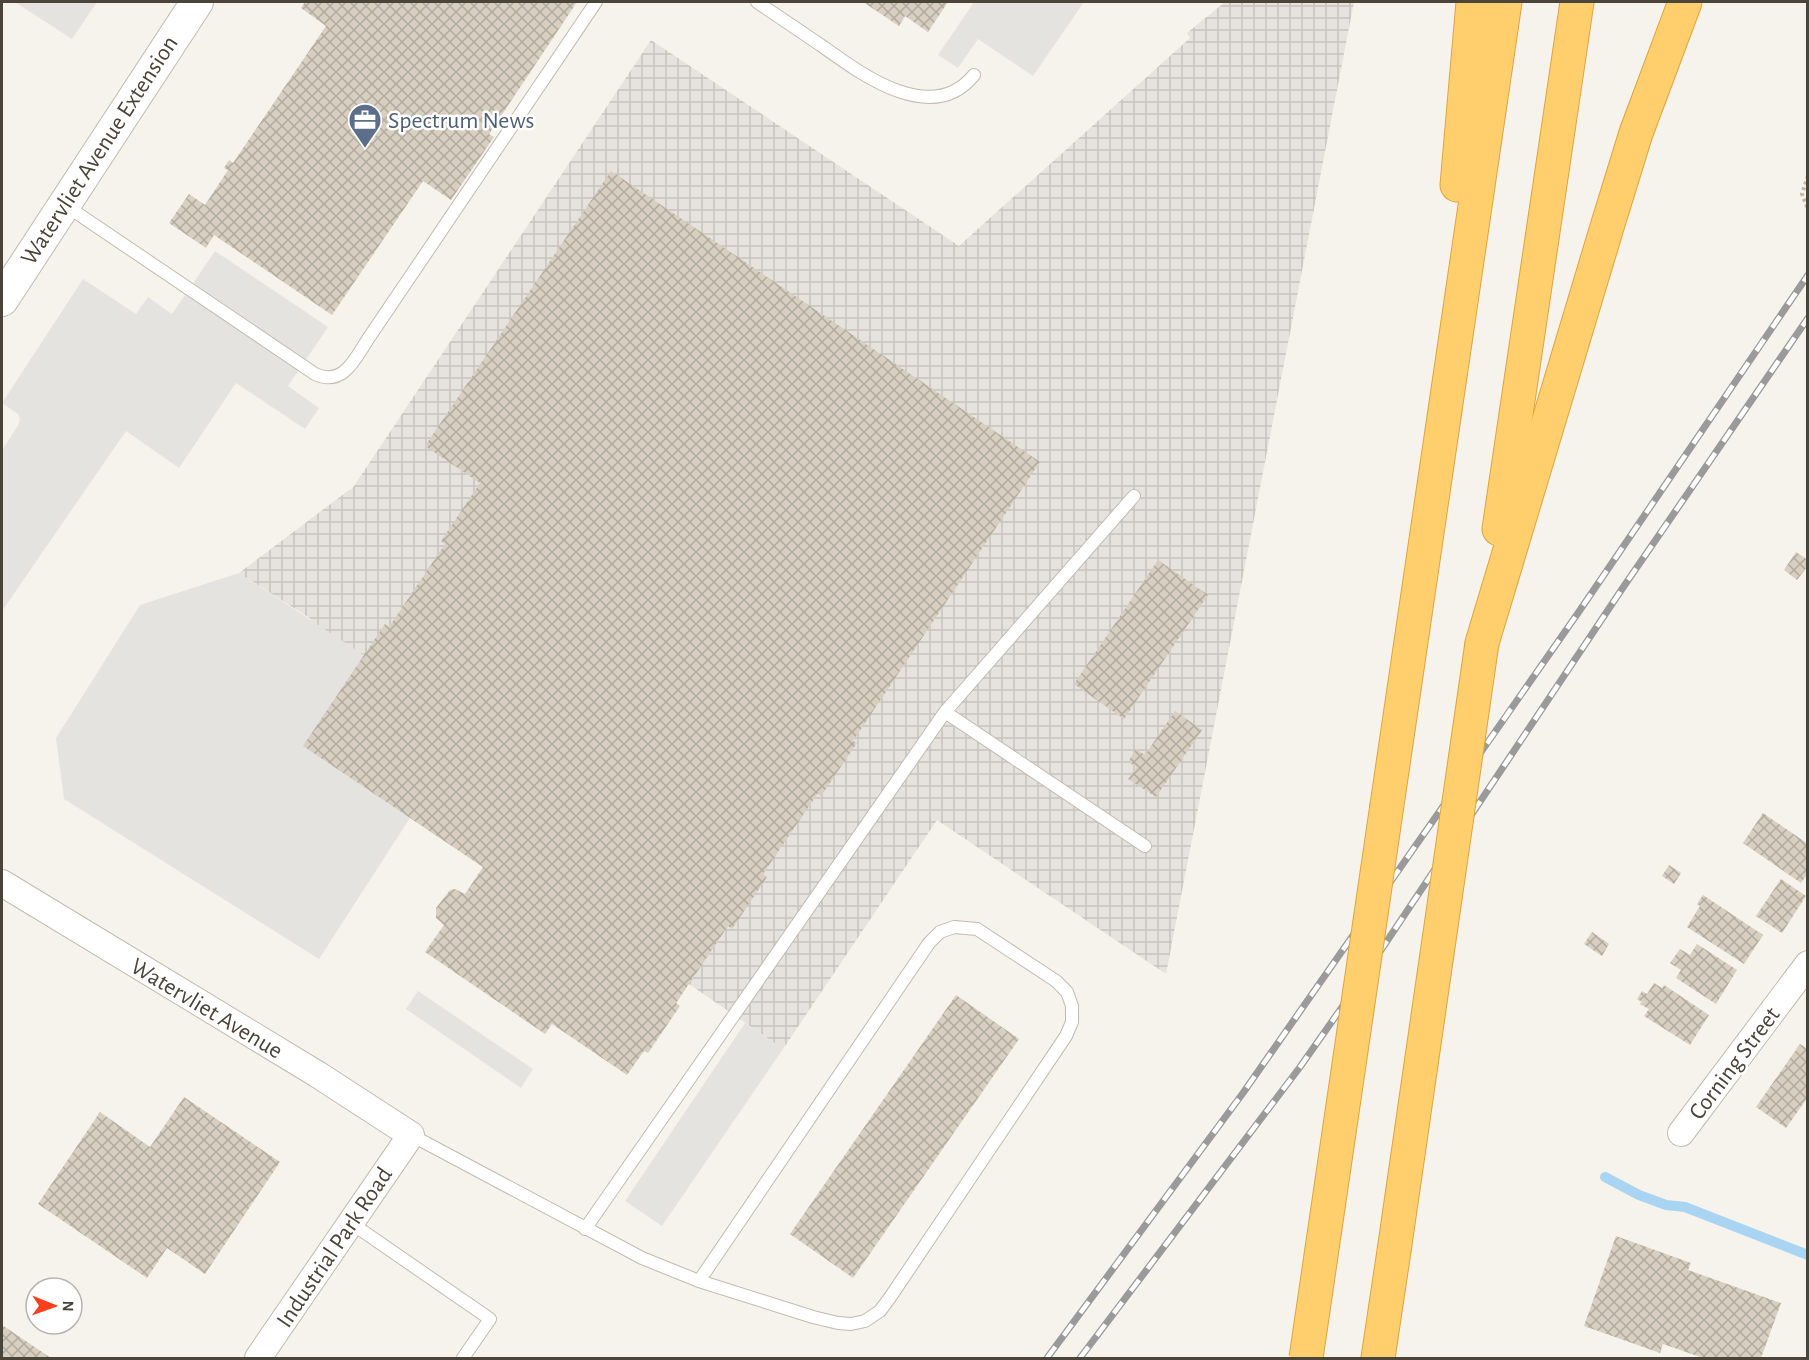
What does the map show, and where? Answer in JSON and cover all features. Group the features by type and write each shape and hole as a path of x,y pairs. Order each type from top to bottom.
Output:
{"highway":[{"path":"1428,524 1473,2"},
{"path":"1306,1359 1505,2"},
{"path":"1378,1359 1577,2"},
{"path":"1482,643 1623,175 1664,55 1685,2"}],"street":[{"name":"Watervliet Avenue Extension","path":"2,300 197,2"},
{"name":"Watervliet Avenue","path":"2,883 317,1074 411,1135"},
{"name":"Corning Street","path":"1681,1133 1799,995 1808,964"},
{"name":"Industrial Park Road","path":"258,1359 411,1135"}],"lane":[{"path":"63,204 315,374 324,377 338,376 346,370 362,349 596,2"},
{"path":"757,2 859,72 890,89 919,95 947,95 967,84 974,75"},
{"path":"585,1229 945,712 1134,496"},
{"path":"945,712 1144,846"},
{"path":"411,1135 642,1258 699,1281 813,1317 852,1324 865,1321 880,1311 1066,1036 1072,1022 1072,1006 1062,986 977,929 954,927 940,932 929,943 699,1281"},
{"path":"351,1223 490,1319 463,1359"}],"path":[{"path":"1808,176 1802,194 1808,209"}],"shaded area":[{"path":"15,2 97,2 72,39"},
{"path":"974,2 1084,2 1033,76 978,39 958,68 938,55"},
{"path":"1225,2 1354,2 1166,974 937,820 783,1049 689,984 676,1003 483,867 303,746 311,619 239,573 352,489 651,40 959,246 1190,38 1187,33"},
{"path":"215,251 328,327 288,386 319,408 305,429 236,383 179,468 126,431 2,611 2,450 19,424 20,418 2,403 83,279 136,314 148,297 172,314"},
{"path":"239,573 364,655 303,746 410,818 319,959 64,799 56,738 140,605"},
{"path":"418,991 533,1069 521,1088 406,1009"},
{"path":"745,1023 783,1049 662,1226 625,1201"}],"building":[{"name":"Spectrum News","path":"305,2 577,2 489,134 494,137 451,200 423,181 332,315 214,235 206,248 169,223 189,194 205,205 228,170 224,168 229,160 233,163 326,26 301,8"},
{"path":"863,2 948,2 928,32 905,16 899,26"},
{"path":"611,171 1040,462 853,741 857,743 821,796 818,793 763,874 767,877 732,929 728,926 676,1003 680,1006 648,1053 644,1051 627,1075 552,1024 545,1034 425,952 444,925 436,918 436,908 450,890 455,889 465,894 483,867 303,746 385,624 389,627 445,544 441,541 480,483 425,446"},
{"path":"1796,552 1808,560 1808,566 1797,580 1784,570"},
{"path":"1158,560 1208,595 1124,719 1074,684"},
{"path":"1175,711 1202,730 1156,797 1128,779 1137,767 1128,762 1136,749 1145,755"},
{"path":"1763,813 1808,844 1808,873 1801,883 1743,843"},
{"path":"1669,865 1681,873 1674,884 1662,876"},
{"path":"1781,879 1806,896 1782,933 1756,916"},
{"path":"1703,895 1763,935 1744,964 1687,927 1700,906 1697,904"},
{"path":"1592,932 1609,944 1602,956 1584,944"},
{"path":"1697,944 1737,970 1716,1004 1676,978 1681,970 1670,963 1680,949 1690,955"},
{"path":"1654,983 1662,988 1664,985 1709,1015 1690,1045 1644,1016 1649,1009 1640,1004 1642,1002 1637,999 1642,991 1647,994"},
{"path":"956,995 1019,1039 853,1278 790,1234"},
{"path":"1800,1044 1808,1049 1808,1097 1786,1128 1756,1107"},
{"path":"184,1097 280,1162 205,1274 167,1248 147,1278 38,1204 100,1112 150,1147"},
{"path":"1616,1236 1691,1263 1688,1270 1781,1303 1761,1358 1703,1358 1663,1344 1660,1353 1584,1326"},
{"path":"2,1325 51,1358 2,1358"}],"waterway":[{"path":"1605,1177 1639,1195 1666,1205 1685,1207 1808,1255"}],"railway":[{"path":"1047,1358 1243,1093 1578,613 1808,275"},
{"path":"1080,1358 1300,1067 1359,983 1622,589 1808,318"}],"place":[{"name":"Spectrum News","path":"365,149"}]}
